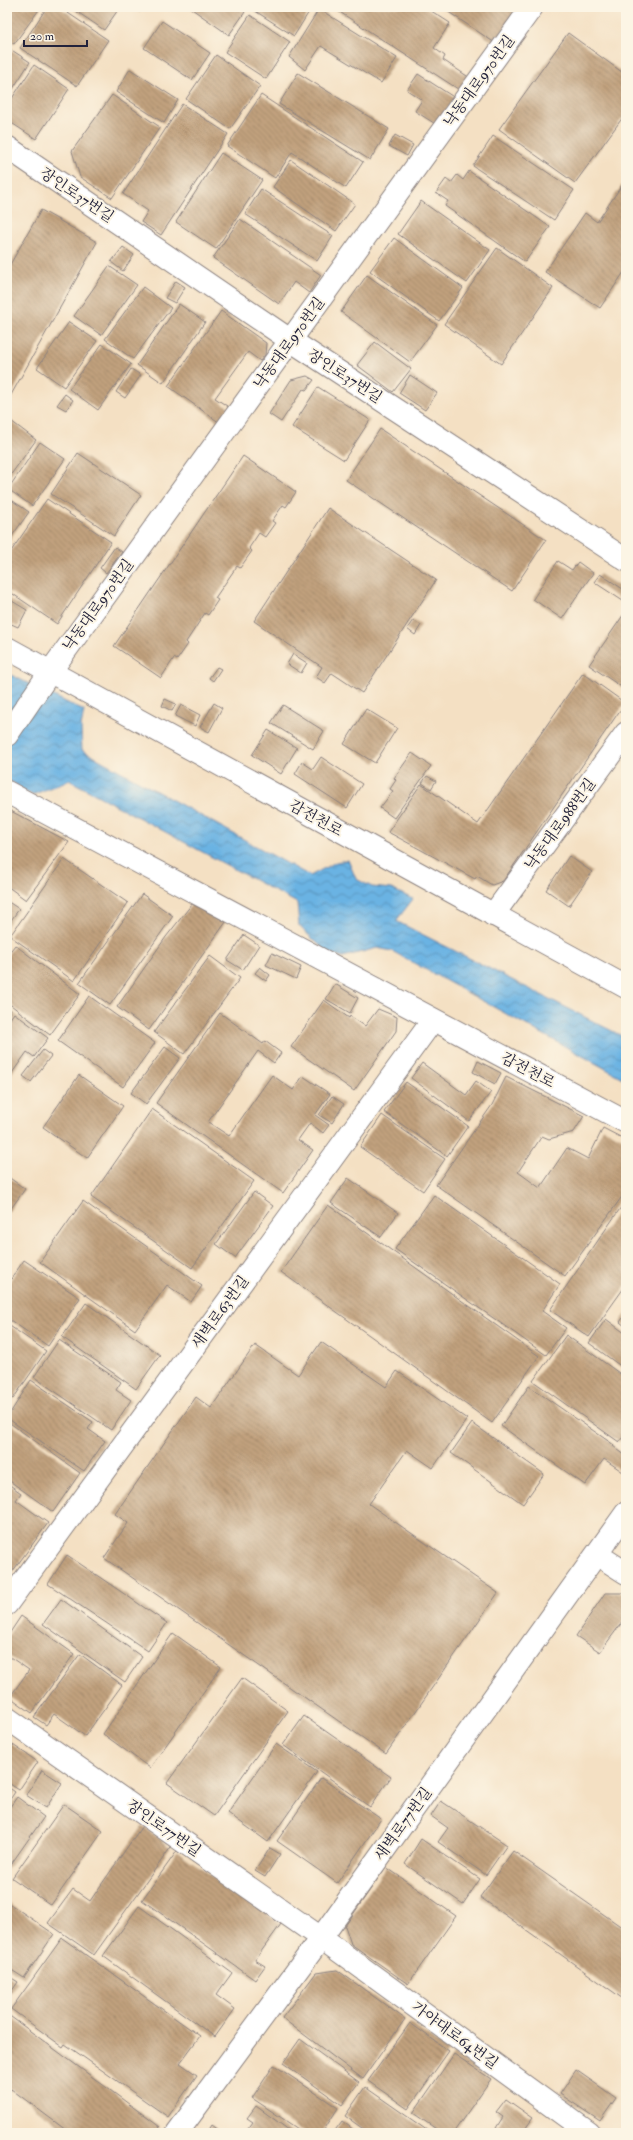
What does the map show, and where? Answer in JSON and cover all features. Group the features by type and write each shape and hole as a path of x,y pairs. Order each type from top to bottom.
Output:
{"street":[{"name":"낙동대로970번길","path":"7,735 47,676 532,7"},
{"name":"장인로37번길","path":"7,147 290,340 626,560"},
{"name":"감전천로","path":"7,648 47,676 626,987"},
{"name":"낙동대로988번길","path":"493,915 626,733"},
{"name":"감전천로","path":"7,792 626,1122"},
{"name":"새벽로63번길","path":"7,1604 433,1020"},
{"name":"새벽로77번길","path":"177,2133 321,1938 598,1555 626,1513"},
{"path":"598,1555 626,1573"},
{"name":"장인로77번길","path":"7,1718 321,1938"},
{"name":"가야대로64번길","path":"321,1938 589,2133"}],"water":[{"path":"7,673 84,711 81,727 82,750 310,876 336,862 348,860 356,879 372,887 391,889 413,899 396,921 626,1038 626,1080 392,951 377,948 343,957 328,953 299,926 297,903 69,780 32,795 7,779"}],"building":[{"path":"7,7 41,7 14,44 7,39"},
{"path":"47,7 59,7 108,40 77,86 20,48"},
{"path":"70,7 120,7 104,30"},
{"path":"133,7 143,7 140,12"},
{"path":"189,7 237,7 245,12 229,35"},
{"path":"249,7 312,7 294,36"},
{"path":"332,7 425,7 450,23 434,48 445,56 443,60 470,78 461,91"},
{"path":"441,7 519,7 495,43"},
{"path":"319,9 397,58 381,83 321,46 305,70 289,57"},
{"path":"250,15 290,42 266,79 225,52"},
{"path":"162,21 210,53 192,80 144,48"},
{"path":"568,33 626,75 626,113 575,183 499,129"},
{"path":"7,47 30,62 7,98"},
{"path":"216,55 260,86 230,129 186,99"},
{"path":"34,65 69,89 36,139 7,120 7,106"},
{"path":"130,69 178,100 164,123 116,92"},
{"path":"298,73 389,129 370,160 279,104"},
{"path":"418,74 455,98 437,125 415,111 422,100 407,90"},
{"path":"112,95 160,127 112,198 80,177 72,151"},
{"path":"261,95 363,162 346,188 292,152 275,178 227,146"},
{"path":"182,104 228,134 161,235 141,222 148,211 123,194"},
{"path":"395,135 413,145 407,156 389,146"},
{"path":"493,136 574,190 554,220 473,166"},
{"path":"221,153 262,180 216,249 176,222"},
{"path":"291,160 355,204 336,231 273,187"},
{"path":"469,171 550,227 525,262 445,206 448,201 436,193 446,179 451,183 457,175 463,180"},
{"path":"626,179 626,269 600,308 545,272 585,213 597,222"},
{"path":"261,189 333,236 317,261 245,214"},
{"path":"421,201 490,250 467,283 398,234"},
{"path":"41,210 97,242 7,402 7,270"},
{"path":"240,219 321,275 309,293 294,282 279,304 213,258"},
{"path":"394,238 463,288 439,321 370,271"},
{"path":"123,247 134,255 123,271 111,262"},
{"path":"497,248 553,288 501,364 444,324"},
{"path":"109,266 137,285 101,335 74,316"},
{"path":"367,275 437,325 410,362 341,312"},
{"path":"176,281 185,287 175,303 165,298"},
{"path":"143,287 171,308 133,359 105,339"},
{"path":"179,304 205,322 163,383 137,365"},
{"path":"221,311 266,343 265,355 260,361 248,352 215,398 230,408 220,423 168,386"},
{"path":"69,322 97,341 64,387 37,368"},
{"path":"375,342 411,369 393,392 357,365"},
{"path":"102,344 131,364 98,410 69,389"},
{"path":"131,369 141,375 125,398 116,392"},
{"path":"410,375 437,393 425,410 399,393"},
{"path":"307,376 314,380 306,390 303,389 281,422 269,414 291,380"},
{"path":"318,387 370,420 344,460 292,427"},
{"path":"65,394 73,400 66,410 57,405"},
{"path":"11,421 36,440 7,480 7,426"},
{"path":"380,429 546,540 512,591 346,480"},
{"path":"40,442 65,459 32,506 8,489"},
{"path":"78,453 141,495 114,536 51,494"},
{"path":"243,456 296,492 286,507 283,505 272,521 275,523 265,537 259,533 249,548 252,551 240,568 237,566 215,598 218,600 208,615 205,613 186,642 188,644 177,660 174,658 161,678 114,646"},
{"path":"7,497 29,512 7,543"},
{"path":"47,499 111,542 57,624 7,590 7,557"},
{"path":"328,508 436,580 362,693 332,673 325,683 316,677 322,667 254,621"},
{"path":"115,547 122,552 106,573 100,568"},
{"path":"558,561 572,570 578,562 593,573 562,619 533,599"},
{"path":"600,574 626,591 626,603 594,582"},
{"path":"7,598 27,610 18,627 7,622"},
{"path":"626,611 626,690 589,665"},
{"path":"413,620 421,625 415,635 407,629"},
{"path":"293,654 307,663 301,673 287,664"},
{"path":"217,667 221,669 213,681 209,678"},
{"path":"583,673 625,703 503,881 492,885 477,876 475,879 388,832 421,784 478,824"},
{"path":"165,699 176,704 172,711 162,706"},
{"path":"214,703 222,708 209,732 200,727"},
{"path":"181,705 200,715 195,726 175,716"},
{"path":"283,705 324,731 313,749 271,723"},
{"path":"366,709 397,728 375,763 344,744"},
{"path":"268,730 297,748 281,774 252,755"},
{"path":"412,753 431,766 394,818 380,808 393,791 390,789 396,780 394,778"},
{"path":"321,757 362,784 347,808 295,774 302,762 313,769"},
{"path":"427,776 436,781 431,789 422,783"},
{"path":"7,809 69,842 26,900 7,886"},
{"path":"569,856 592,872 569,906 546,890"},
{"path":"64,859 128,903 74,981 10,936"},
{"path":"142,894 173,916 110,1005 79,983"},
{"path":"7,901 19,909 7,926"},
{"path":"192,904 226,922 149,1030 117,1007 166,937"},
{"path":"244,935 259,945 243,970 227,960"},
{"path":"15,945 80,994 50,1035 7,1002 7,953 8,954"},
{"path":"272,953 301,967 296,979 266,965"},
{"path":"210,956 240,978 184,1054 154,1032"},
{"path":"260,967 270,975 266,981 255,973"},
{"path":"335,984 358,998 350,1013 326,999"},
{"path":"89,996 155,1043 123,1087 58,1041"},
{"path":"324,1000 349,1018 350,1016 365,1026 378,1009 397,1017 396,1031 354,1091 291,1047"},
{"path":"7,1007 11,1010 7,1016"},
{"path":"14,1013 48,1038 34,1057 27,1052 7,1080 7,1037 9,1033 7,1032 7,1023"},
{"path":"220,1013 263,1044 265,1041 281,1053 274,1063 258,1051 208,1122 229,1136 272,1075 293,1090 303,1076 330,1094 315,1115 329,1125 323,1133 310,1123 298,1140 313,1150 283,1193 156,1103"},
{"path":"165,1047 180,1058 146,1104 131,1093"},
{"path":"43,1050 51,1056 31,1082 23,1076"},
{"path":"478,1061 501,1073 495,1084 473,1072"},
{"path":"422,1063 466,1095 476,1081 491,1092 469,1121 411,1078"},
{"path":"79,1075 123,1106 87,1158 43,1127"},
{"path":"506,1077 584,1116 574,1132 549,1139 542,1136 518,1172 540,1188 567,1148 588,1159 603,1128 626,1140 626,1191 565,1276 436,1185 492,1105"},
{"path":"406,1082 468,1126 447,1156 384,1112"},
{"path":"332,1096 344,1104 332,1123 319,1115"},
{"path":"152,1109 254,1181 192,1268 91,1197"},
{"path":"382,1115 445,1159 423,1191 360,1147"},
{"path":"7,1176 25,1189 7,1214"},
{"path":"348,1178 398,1213 381,1237 331,1203"},
{"path":"254,1192 273,1206 235,1258 216,1244"},
{"path":"434,1195 560,1284 542,1311 566,1328 546,1355 395,1249"},
{"path":"626,1200 626,1285 589,1337 550,1310"},
{"path":"83,1201 202,1286 191,1302 167,1285 135,1330 40,1262"},
{"path":"328,1205 539,1356 492,1423 281,1272"},
{"path":"24,1260 80,1298 48,1346 7,1318 7,1285"},
{"path":"86,1303 160,1355 136,1389 62,1337"},
{"path":"626,1314 626,1327 620,1322"},
{"path":"606,1319 626,1334 626,1370 589,1343"},
{"path":"7,1324 46,1351 13,1399 7,1395"},
{"path":"566,1335 626,1378 626,1433 619,1442 533,1381"},
{"path":"59,1340 121,1382 116,1390 131,1400 111,1430 34,1377"},
{"path":"321,1342 386,1387 397,1371 467,1419 433,1468 407,1450 369,1504 498,1593 386,1754 104,1558 128,1523 115,1514 196,1397 211,1408 255,1345 298,1375"},
{"path":"31,1380 93,1422 88,1429 105,1441 84,1471 7,1418"},
{"path":"529,1386 614,1445 613,1446 626,1456 626,1474 604,1459 585,1485 501,1426"},
{"path":"7,1421 80,1473 53,1512 7,1479"},
{"path":"472,1423 544,1474 523,1504 451,1453"},
{"path":"7,1483 21,1493 16,1500 48,1523 7,1579"},
{"path":"67,1555 167,1623 148,1651 48,1584"},
{"path":"605,1593 626,1594 626,1617 600,1652 576,1636"},
{"path":"61,1599 142,1657 125,1682 43,1624"},
{"path":"21,1616 74,1654 32,1713 10,1697 29,1670 7,1655 7,1637"},
{"path":"173,1633 221,1667 150,1768 103,1734"},
{"path":"80,1654 122,1685 85,1736 54,1714 46,1725 34,1717"},
{"path":"242,1678 288,1711 214,1816 167,1783"},
{"path":"304,1716 391,1777 370,1807 283,1745"},
{"path":"7,1741 38,1762 19,1790 7,1782"},
{"path":"276,1744 317,1772 268,1842 228,1813"},
{"path":"42,1770 62,1783 46,1808 26,1795"},
{"path":"321,1778 381,1819 337,1883 277,1841"},
{"path":"7,1786 15,1792 7,1804"},
{"path":"17,1797 44,1817 7,1870 7,1811"},
{"path":"441,1801 507,1845 486,1875 438,1842 448,1828 431,1816"},
{"path":"64,1804 103,1831 51,1905 12,1878"},
{"path":"142,1826 171,1847 94,1955 48,1923 73,1889 90,1901"},
{"path":"421,1839 480,1879 463,1904 405,1864"},
{"path":"270,1848 280,1854 265,1877 255,1871"},
{"path":"177,1851 281,1924 255,1960 265,1966 255,1980 142,1900"},
{"path":"513,1851 626,1930 626,2001 480,1897"},
{"path":"386,1867 456,1916 408,1984 351,1944 345,1926"},
{"path":"7,1902 54,1934 24,1978 7,1967"},
{"path":"139,1906 232,1973 216,1995 235,2009 215,2037 103,1956"},
{"path":"62,1938 200,2036 180,2063 197,2075 168,2117 65,2044 63,2047 11,2009"},
{"path":"337,1970 405,2019 363,2079 282,2018 316,1973"},
{"path":"7,1975 18,1982 7,1998"},
{"path":"7,2014 160,2127 156,2133 70,2133 11,2089 7,2095"},
{"path":"410,2023 449,2051 408,2109 368,2081"},
{"path":"300,2039 359,2082 342,2105 283,2063"},
{"path":"454,2054 491,2079 453,2133 442,2133 413,2113"},
{"path":"274,2065 338,2108 322,2133 304,2133 252,2098"},
{"path":"576,2070 616,2098 600,2121 560,2094"},
{"path":"365,2087 431,2133 369,2133 345,2116"},
{"path":"506,2099 533,2118 522,2133 503,2133 496,2128 503,2117 496,2112"},
{"path":"256,2106 293,2133 245,2133 253,2122 247,2118"},
{"path":"342,2121 358,2133 333,2133"},
{"path":"212,2125 223,2133 207,2133"}]}
